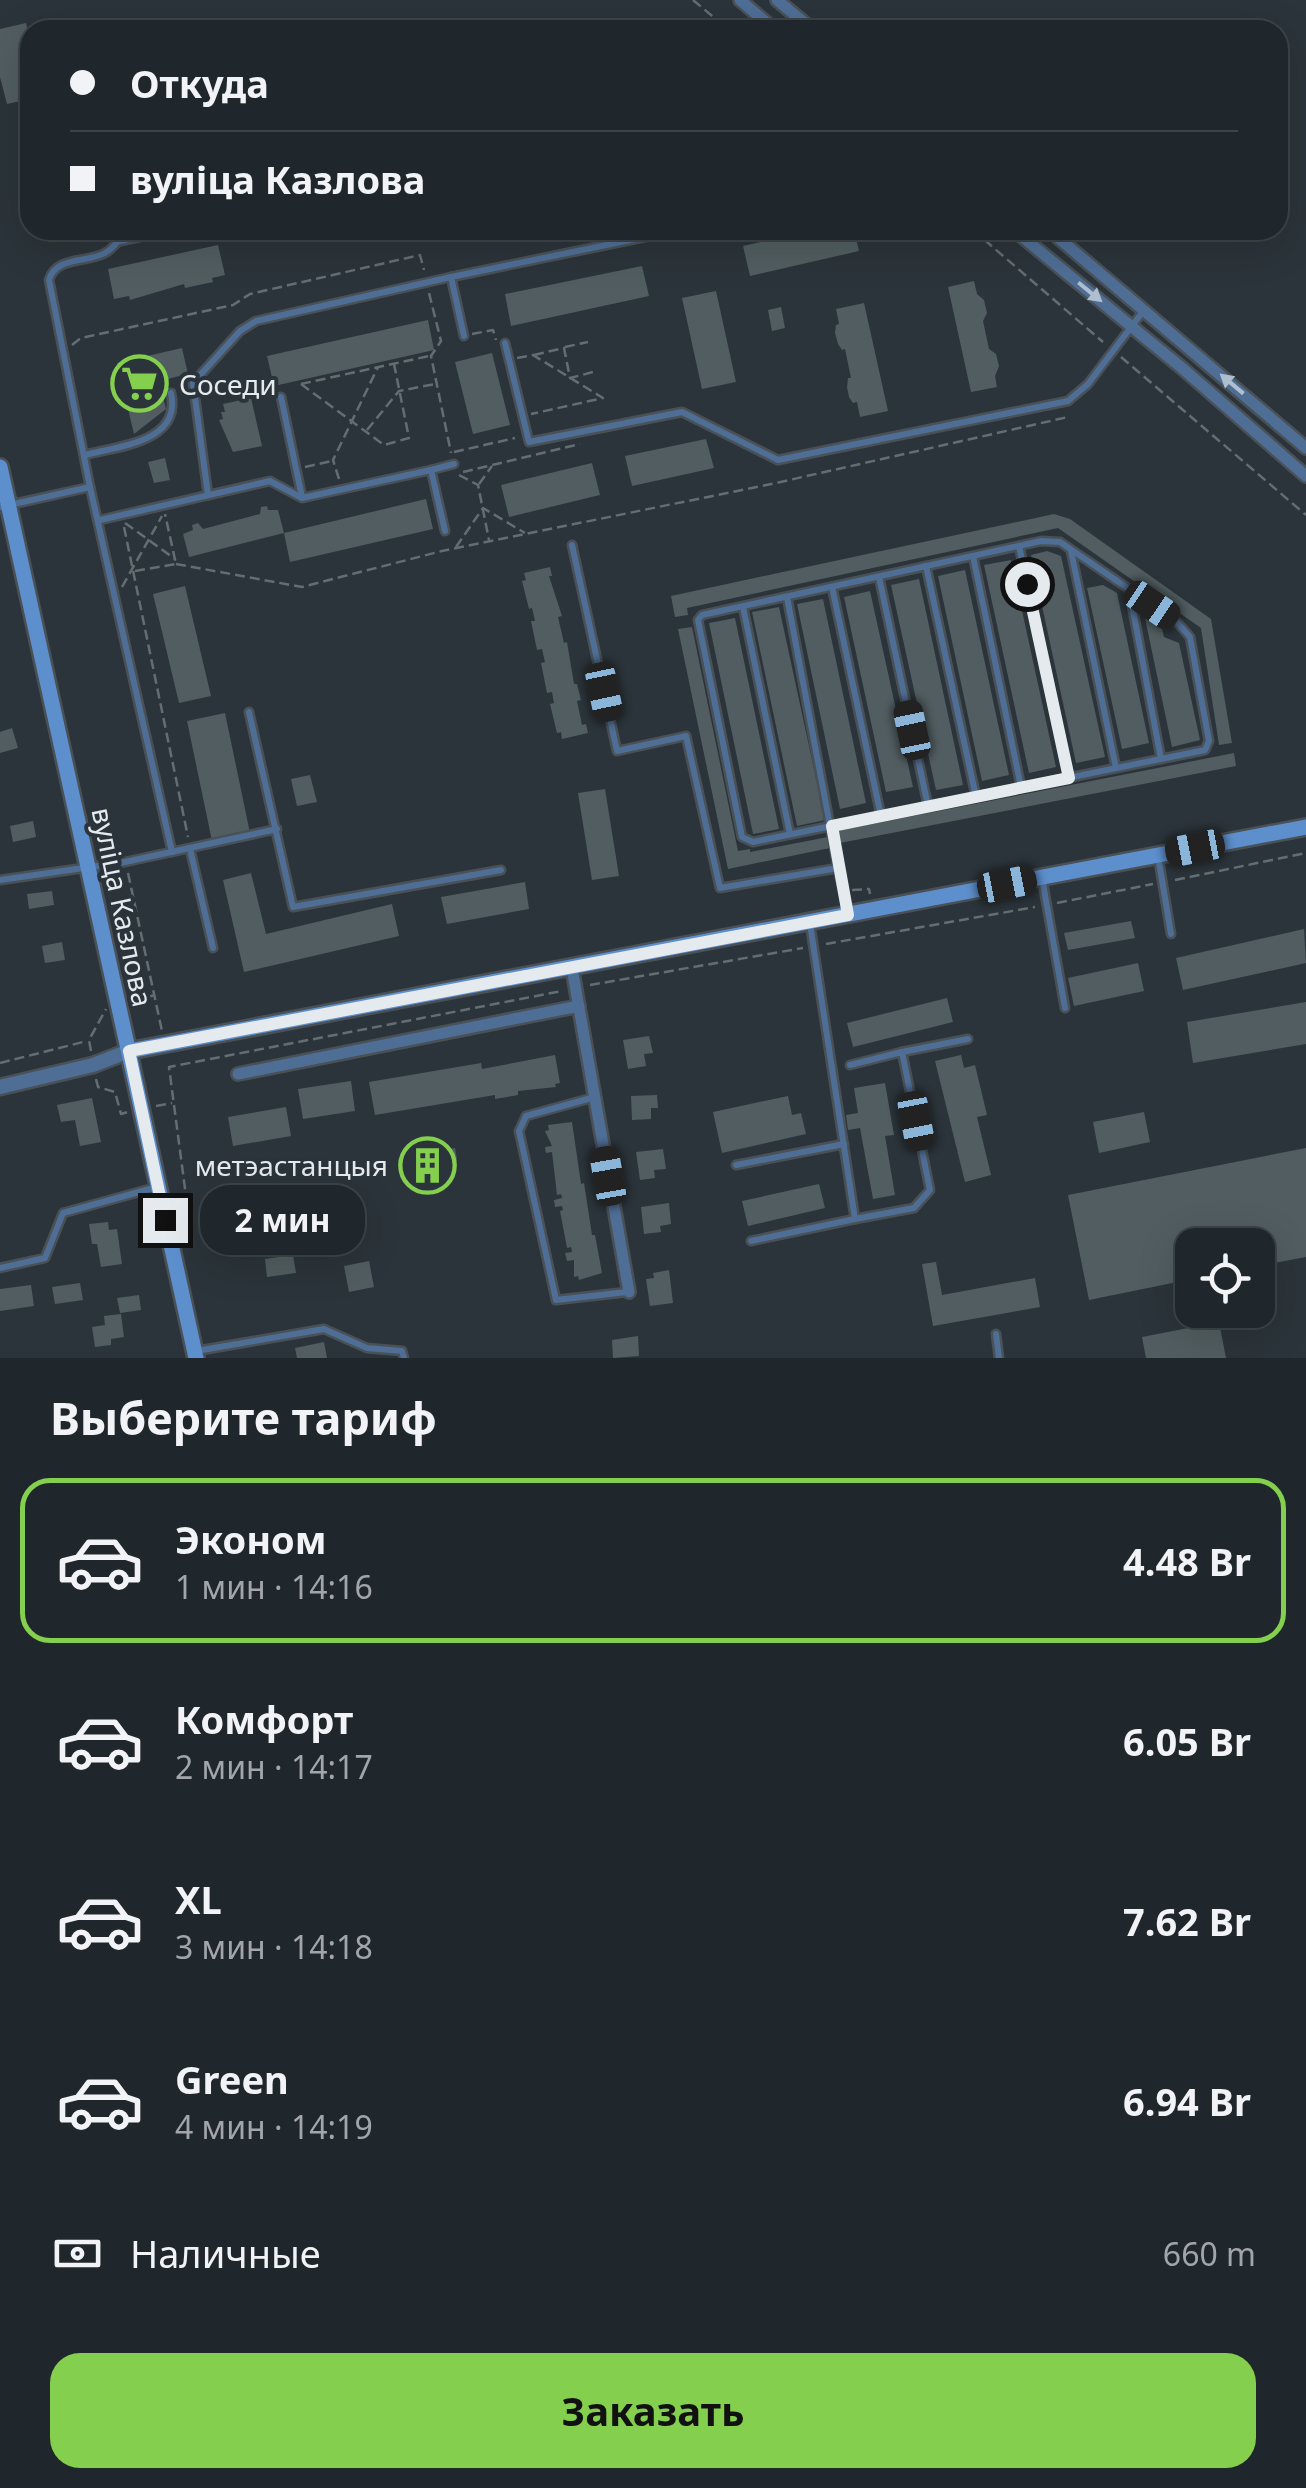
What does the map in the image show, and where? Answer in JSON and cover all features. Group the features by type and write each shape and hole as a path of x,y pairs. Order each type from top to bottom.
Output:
{"main road":[{"name":"вуліца Казлова","path":"0,466 4,506 88,867 111,1008 129,1051 196,1355"},
{"path":"129,1051 1306,826"}],"street":[{"path":"740,0 763,20"},
{"path":"777,0 801,20"},
{"path":"1026,240 1306,476"},
{"path":"1061,240 1306,448"},
{"path":"572,968 628,1292"},
{"path":"238,1074 579,1006"},
{"path":"0,1087 129,1051"}],"lane":[{"path":"124,240 104,254 60,266 52,272 50,280 90,487 172,852"},
{"path":"208,494 193,383 240,332 256,321 631,240"},
{"path":"451,277 464,336"},
{"path":"505,342 529,442 682,412 772,460 786,460 1068,402 1088,384 1144,310"},
{"path":"86,455 159,433 172,414 171,393"},
{"path":"281,397 302,498"},
{"path":"100,520 270,482 302,498 454,464"},
{"path":"431,470 446,531"},
{"path":"4,506 90,487"},
{"path":"1041,540 1060,542 1070,550 1176,620 1190,637 1209,741 1205,750 753,842 742,837 698,620 702,615 1041,540"},
{"path":"572,545 617,752 686,736 720,888 838,868"},
{"path":"1019,546 1069,778"},
{"path":"1070,550 1116,768"},
{"path":"973,556 1021,788"},
{"path":"926,566 976,797"},
{"path":"879,577 928,806"},
{"path":"832,587 882,816"},
{"path":"1128,589 1161,759"},
{"path":"788,597 848,915"},
{"path":"743,606 790,834"},
{"path":"249,712 294,907 501,870"},
{"path":"0,880 125,862 276,829"},
{"path":"190,849 214,948"},
{"path":"1158,855 1171,934"},
{"path":"1042,877 1065,1008"},
{"path":"810,922 855,1219"},
{"path":"850,1064 968,1039"},
{"path":"751,1241 914,1208 930,1190 902,1052"},
{"path":"595,1098 526,1116 520,1131 556,1300 628,1292"},
{"path":"736,1165 844,1144"},
{"path":"0,1268 46,1258 62,1214 158,1186"},
{"path":"196,1355 324,1329 367,1348 402,1351 404,1358"},
{"path":"996,1334 999,1358"},
{"path":"367,1348 368,1358"}],"path":[{"path":"693,0 716,20"},
{"path":"985,240 1306,515"},
{"path":"442,340 494,330 501,361 588,342"},
{"path":"564,348 570,378"},
{"path":"451,453 517,438 513,418 603,398 532,355"},
{"path":"394,364 409,438 384,445 301,384 431,356"},
{"path":"341,490 333,460 378,367"},
{"path":"570,378 597,371"},
{"path":"366,431 400,391 436,384"},
{"path":"134,571 176,562 302,587 455,548 776,483 1068,416"},
{"path":"478,485 457,474 580,445 578,433"},
{"path":"296,469 333,460"},
{"path":"308,466 309,474"},
{"path":"490,541 478,485 492,466"},
{"path":"483,508 526,534"},
{"path":"455,548 483,508"},
{"path":"114,598 134,571 165,512 176,562"},
{"path":"176,562 123,522 190,849"},
{"path":"189,1218 169,1067 576,988 1048,905 1306,853"},
{"path":"0,1063 89,1040 111,1008 155,995 125,862"},
{"path":"843,891 869,889"},
{"path":"98,1087 115,1092 122,1114"}],"building":[{"path":"20,24 20,101 7,104 0,77 0,29"},
{"path":"770,240 856,240 859,251 750,276 743,246"},
{"path":"218,245 225,275 212,278 213,282 185,288 184,284 130,300 129,296 114,299 108,269"},
{"path":"642,266 649,296 511,326 505,294"},
{"path":"974,281 987,313 983,321 989,349 996,354 999,366 995,376 997,387 971,392 948,287"},
{"path":"716,291 736,382 702,389 682,298"},
{"path":"864,303 888,411 860,417 857,402 849,397 847,387 851,378 845,349 838,344 835,333 839,324 836,309"},
{"path":"781,307 785,328 772,331 768,310"},
{"path":"428,320 434,350 274,386 267,356"},
{"path":"182,348 188,374 159,381 166,409 134,434 117,363"},
{"path":"492,353 510,425 473,434 455,362"},
{"path":"251,398 262,446 233,452 219,420 223,419 221,412 225,412 223,404"},
{"path":"706,439 714,468 632,486 625,456"},
{"path":"165,458 170,480 154,483 148,462"},
{"path":"592,463 600,495 509,517 501,485"},
{"path":"426,499 433,529 290,562 284,533"},
{"path":"267,506 268,510 278,510 284,533 189,557 183,534 193,530 192,525 198,523 203,529 260,514 261,507"},
{"path":"1054,514 1070,519 1211,619 1232,743 1219,745 1201,628 1058,528 687,608 688,615 675,617 671,596"},
{"path":"1047,551 1061,556 1105,757 1076,763 1031,555"},
{"path":"1011,560 1056,767 1029,773 984,565"},
{"path":"550,567 564,643 567,642 574,684 581,700 577,701 582,725 586,724 588,733 562,739 561,732 557,733 550,704 554,703 552,692 547,693 541,663 545,662 542,649 537,650 531,621 535,621 522,581 526,580 524,573"},
{"path":"965,570 1009,775 982,781 938,576"},
{"path":"919,579 963,785 936,790 891,585"},
{"path":"1103,585 1117,593 1149,743 1122,749 1087,588"},
{"path":"185,586 211,696 179,703 153,594"},
{"path":"870,591 913,787 886,792 844,597"},
{"path":"823,599 866,803 840,809 797,604"},
{"path":"779,607 825,820 797,826 752,612"},
{"path":"735,618 779,829 753,834 709,623"},
{"path":"1145,618 1160,620 1164,637 1179,643 1200,740 1172,747"},
{"path":"692,627 738,851 828,837 830,848 728,869 678,629"},
{"path":"225,713 250,833 212,841 187,721"},
{"path":"12,728 18,748 0,753 0,732"},
{"path":"1234,753 1236,766 840,843 837,831"},
{"path":"310,775 317,802 297,806 291,779"},
{"path":"605,789 619,876 592,880 578,793"},
{"path":"33,821 36,837 13,842 10,826"},
{"path":"251,873 266,934 392,904 399,936 244,972 223,880"},
{"path":"525,882 529,909 447,924 441,897"},
{"path":"52,891 54,905 29,909 27,894"},
{"path":"1131,921 1135,938 1068,950 1064,933"},
{"path":"1304,929 1306,963 1183,990 1176,958"},
{"path":"62,942 65,960 45,963 42,946"},
{"path":"1138,963 1144,991 1074,1006 1068,978"},
{"path":"947,998 953,1022 853,1047 847,1023"},
{"path":"1306,1002 1306,1044 1193,1063 1187,1022"},
{"path":"649,1036 653,1053 644,1054 646,1066 628,1069 623,1040"},
{"path":"555,1055 560,1083 556,1087 375,1115 369,1082 481,1063 482,1069"},
{"path":"961,1055 964,1068 975,1065 987,1115 977,1117 991,1175 965,1182 935,1061"},
{"path":"351,1081 355,1111 303,1119 298,1089"},
{"path":"885,1083 894,1135 885,1136 895,1195 873,1199 860,1128 848,1130 846,1115 858,1113 854,1088"},
{"path":"657,1095 658,1108 651,1108 651,1119 632,1120 631,1096"},
{"path":"788,1096 792,1115 801,1113 806,1134 722,1153 713,1112"},
{"path":"92,1098 101,1142 80,1146 75,1120 61,1122 57,1105"},
{"path":"286,1107 291,1136 233,1146 228,1117"},
{"path":"1144,1112 1150,1142 1099,1153 1093,1122"},
{"path":"572,1122 581,1184 584,1183 602,1273 579,1280 574,1277 574,1260 567,1261 565,1253 572,1252 571,1247 567,1248 562,1206 555,1207 554,1200 562,1198 557,1195 552,1152 546,1153 545,1147 552,1146 545,1131 549,1130 548,1125"},
{"name":"метэастанцыя","path":"455,1148 457,1159 450,1161 452,1171 414,1179 412,1169 404,1171 402,1159"},
{"path":"1306,1148 1306,1257 1275,1263 1275,1228 1175,1228 1175,1282 1089,1300 1068,1195"},
{"path":"663,1149 666,1169 654,1170 655,1178 640,1180 636,1152"},
{"path":"271,1184 275,1199 281,1198 284,1209 257,1215 252,1195 267,1191 266,1185"},
{"path":"819,1184 825,1208 748,1226 742,1201"},
{"path":"669,1203 671,1224 660,1226 661,1232 644,1234 641,1207"},
{"path":"108,1222 109,1230 117,1229 122,1264 101,1267 89,1224"},
{"path":"248,1229 253,1247 236,1251 231,1234"},
{"path":"293,1255 296,1273 267,1277 265,1259"},
{"path":"369,1261 374,1287 349,1292 344,1266"},
{"path":"936,1262 942,1295 1035,1278 1040,1307 933,1326 922,1264"},
{"path":"669,1270 673,1303 650,1306 646,1279 654,1278 653,1273"},
{"path":"80,1283 83,1300 55,1304 52,1287"},
{"path":"31,1285 34,1306 0,1311 0,1289"},
{"path":"139,1295 141,1310 120,1313 117,1298"},
{"path":"121,1314 124,1337 111,1339 111,1345 95,1347 92,1327 105,1325 104,1316"},
{"path":"1188,1328 1220,1328 1226,1358 1146,1358 1142,1337"},
{"path":"638,1336 639,1356 613,1358 612,1340"},
{"path":"324,1342 327,1358 297,1358 295,1348"}],"place":[{"name":"Соседи","path":"140,384"},
{"name":"метэастанцыя","path":"427,1165"}],"route":[{"path":"165,1220 129,1051 848,915 832,826 1069,778 1027,584"}]}
